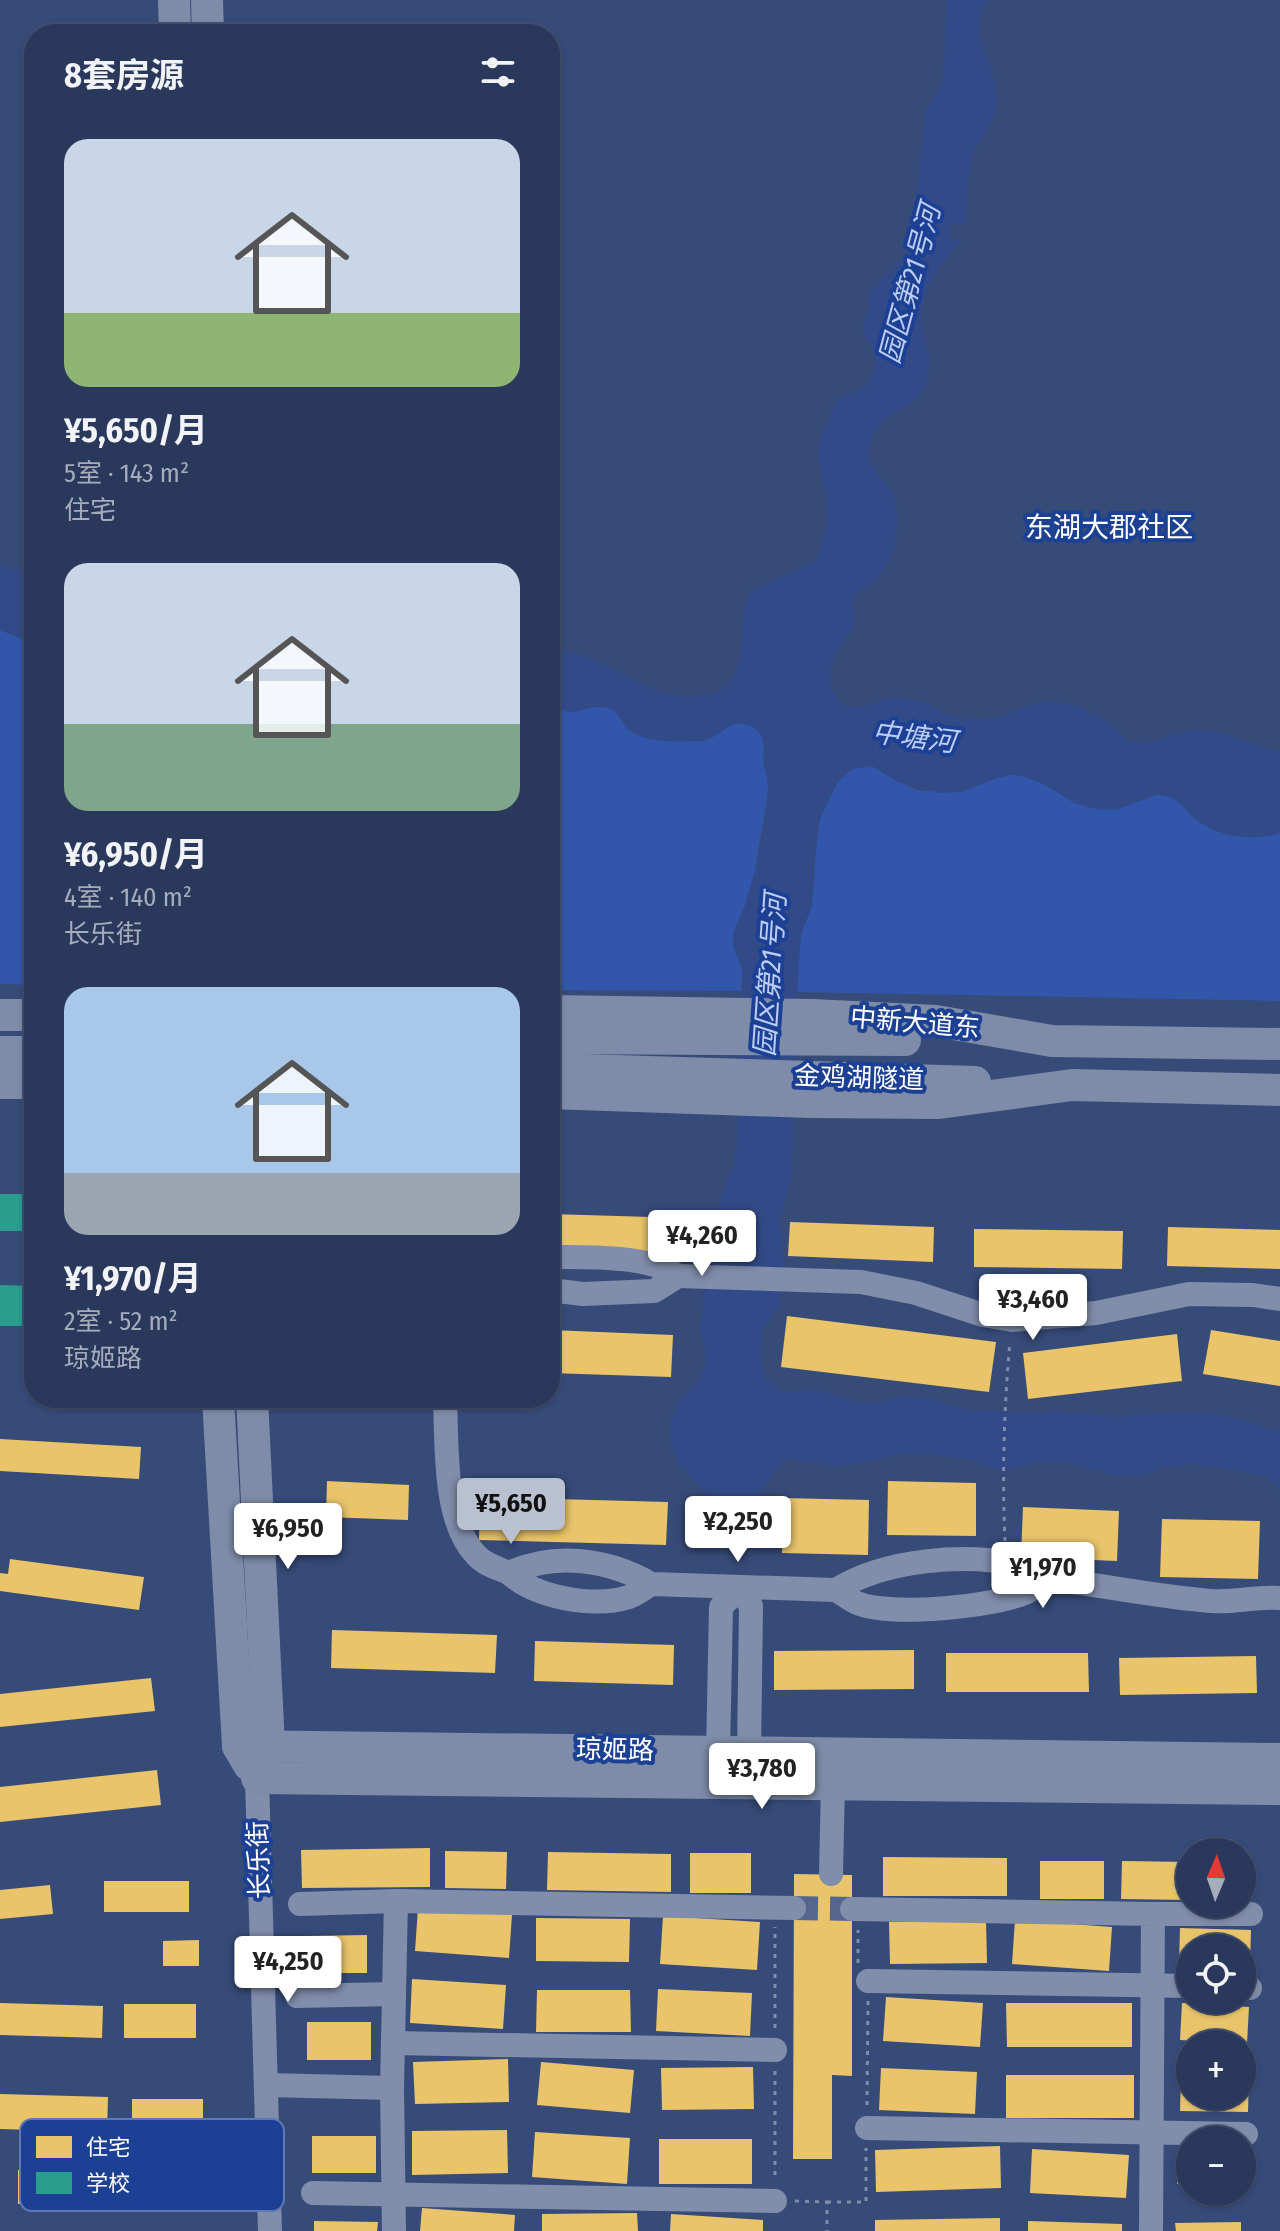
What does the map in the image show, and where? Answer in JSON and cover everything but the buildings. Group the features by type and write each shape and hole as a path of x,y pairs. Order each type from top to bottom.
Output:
{"main road":[{"path":"174,0 175,24"},
{"path":"207,0 208,24"},
{"name":"中新大道东","path":"560,1011 812,1015 936,1021 1052,1041 1280,1044"},
{"path":"0,1015 24,1015"},
{"name":"金鸡湖隧道","path":"560,1038 1052,1041"},
{"path":"0,1052 24,1052"},
{"name":"金鸡湖隧道","path":"560,1069 1072,1085"},
{"path":"0,1083 24,1083"},
{"path":"560,1093 939,1103 1072,1085 1280,1090"},
{"name":"长乐街","path":"219,1408 257,1778"},
{"name":"长乐街","path":"252,1408 254,1746"},
{"name":"琼姬路","path":"254,1746 734,1752 1274,1774"},
{"name":"琼姬路","path":"257,1778 833,1784 1274,1774"}],"street":[{"path":"560,1258 642,1263 666,1267 687,1276 861,1282 916,1293 983,1315 1012,1320 1096,1313 1189,1294 1253,1295 1280,1299"},
{"path":"560,1291 583,1294 654,1291 687,1276"},
{"path":"445,1408 447,1460 453,1502 463,1536 486,1564 540,1590 589,1600 616,1600 633,1596 651,1584"},
{"path":"509,1573 528,1564 580,1560 628,1570 651,1584 836,1590 858,1604 957,1608 1026,1593 1049,1579"},
{"path":"836,1590 856,1577 908,1564 977,1560 1023,1565 1049,1579 1173,1598 1217,1602 1262,1596 1278,1598"},
{"path":"734,1752 751,1606 739,1588"},
{"name":"长乐街","path":"257,1778 267,2119"},
{"path":"831,1874 833,1784"},
{"path":"394,2231 392,2088 396,1901"},
{"path":"300,1904 396,1901 794,1908"},
{"path":"856,1909 1176,1914"},
{"path":"1151,2231 1153,1914"},
{"path":"868,1981 1176,1986"},
{"path":"297,1996 394,1994"},
{"path":"393,2043 775,2050"},
{"path":"266,2085 392,2088"},
{"path":"867,2128 1176,2133"},
{"path":"313,2193 775,2201"},
{"name":"长乐街","path":"269,2211 270,2231"}],"path":[{"path":"1007,1564 1002,1483 1004,1407 1012,1320"},
{"path":"856,1909 858,1980 868,1981"},
{"path":"775,2201 827,2202 827,2231"}],"shaded area":[{"path":"0,630 24,640 24,985 0,984"},
{"path":"560,705 568,711 593,706 609,708 615,711 627,728 638,734 672,741 703,741 729,725 740,723 752,726 761,734 764,739 763,762 768,795 755,870 736,927 743,969 741,991 560,990"},
{"path":"872,766 906,785 927,791 958,788 1017,775 1042,783 1075,801 1099,808 1120,808 1152,796 1165,795 1178,801 1202,824 1224,833 1258,837 1280,833 1280,1001 797,992 800,943 811,906 820,820 826,799 836,782 851,770"}],"water":[{"path":"947,0 988,0 979,26 996,86 996,108 971,164 967,224 951,224 950,240 962,240 932,279 923,301 922,326 930,360 925,385 920,395 878,427 872,438 870,462 892,492 897,529 892,555 886,566 852,599 855,625 833,662 831,684 834,693 841,702 851,707 887,698 902,698 922,701 951,715 979,719 999,717 1027,706 1058,702 1093,713 1132,741 1155,741 1191,730 1236,738 1280,752 1280,833 1246,837 1223,833 1203,824 1177,802 1163,795 1116,810 1096,809 1074,803 1042,783 1015,774 962,792 939,793 898,782 872,766 852,769 837,783 820,819 814,852 812,906 801,933 792,1175 780,1219 785,1268 779,1305 762,1332 761,1362 766,1378 785,1392 821,1390 856,1402 874,1403 906,1396 931,1399 967,1410 1058,1411 1116,1417 1174,1412 1221,1414 1280,1432 1280,1491 1268,1477 1198,1464 1164,1467 1140,1476 1118,1476 1065,1462 1036,1463 1001,1471 964,1458 905,1453 836,1466 790,1459 780,1464 757,1496 718,1497 704,1491 678,1464 669,1437 671,1419 680,1401 699,1381 705,1367 706,1354 700,1330 707,1258 737,1145 743,973 733,938 750,890 766,818 768,784 763,741 753,727 740,723 704,740 657,740 632,732 616,712 605,707 573,712 563,710 560,707 560,652 590,658 665,693 706,695 721,690 735,674 739,662 744,613 752,590 816,561 827,528 826,497 818,458 821,435 837,399 866,385 874,372 873,351 861,333 868,310 869,292 911,250 925,112 943,81"},
{"path":"0,566 24,572 24,640 0,630"}],"tunnel":[{"path":"794,1908 852,1909"}],"district":[{"name":"东湖大郡社区","path":"1109,527"}],"water label":[{"name":"园区第21号河","path":"910,284"},
{"name":"中塘河","path":"914,737"},
{"name":"园区第21号河","path":"770,975"}]}
